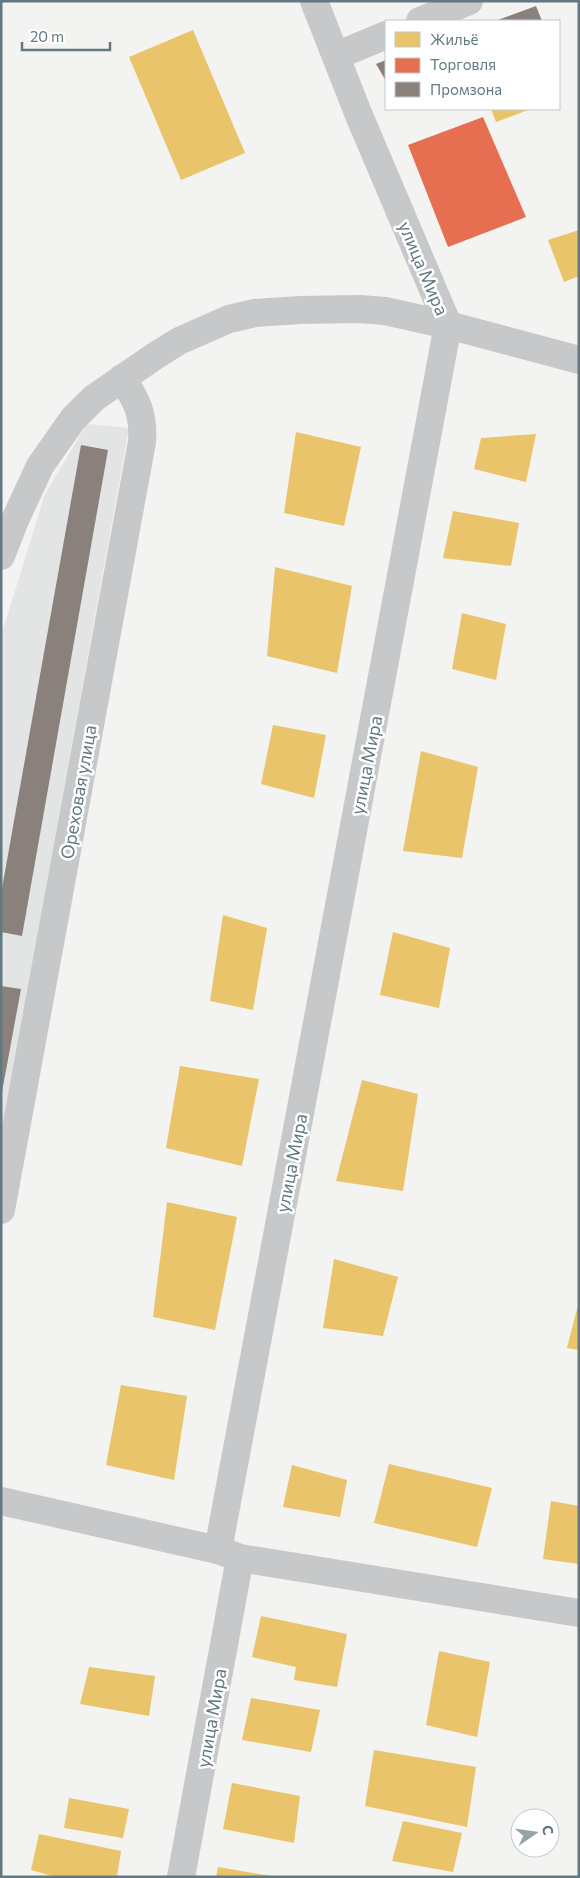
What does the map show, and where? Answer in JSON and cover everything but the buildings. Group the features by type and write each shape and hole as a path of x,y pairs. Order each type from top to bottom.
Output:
{"street":[{"name":"улица Мира","path":"181,1877 229,1554 448,325 314,1"},
{"path":"422,20 469,1"},
{"path":"336,56 385,35"},
{"path":"1,556 36,475 55,443 80,412 94,398 179,341 229,319 255,313 360,309 385,311 448,325 579,360"},
{"path":"546,352 579,342"},
{"name":"Ореховая улица","path":"1,1210 142,442 143,425 140,410 122,378"},
{"path":"1,1501 229,1554 579,1613"}],"shaded area":[{"path":"87,424 129,428 1,1137 1,636 45,494"}]}
